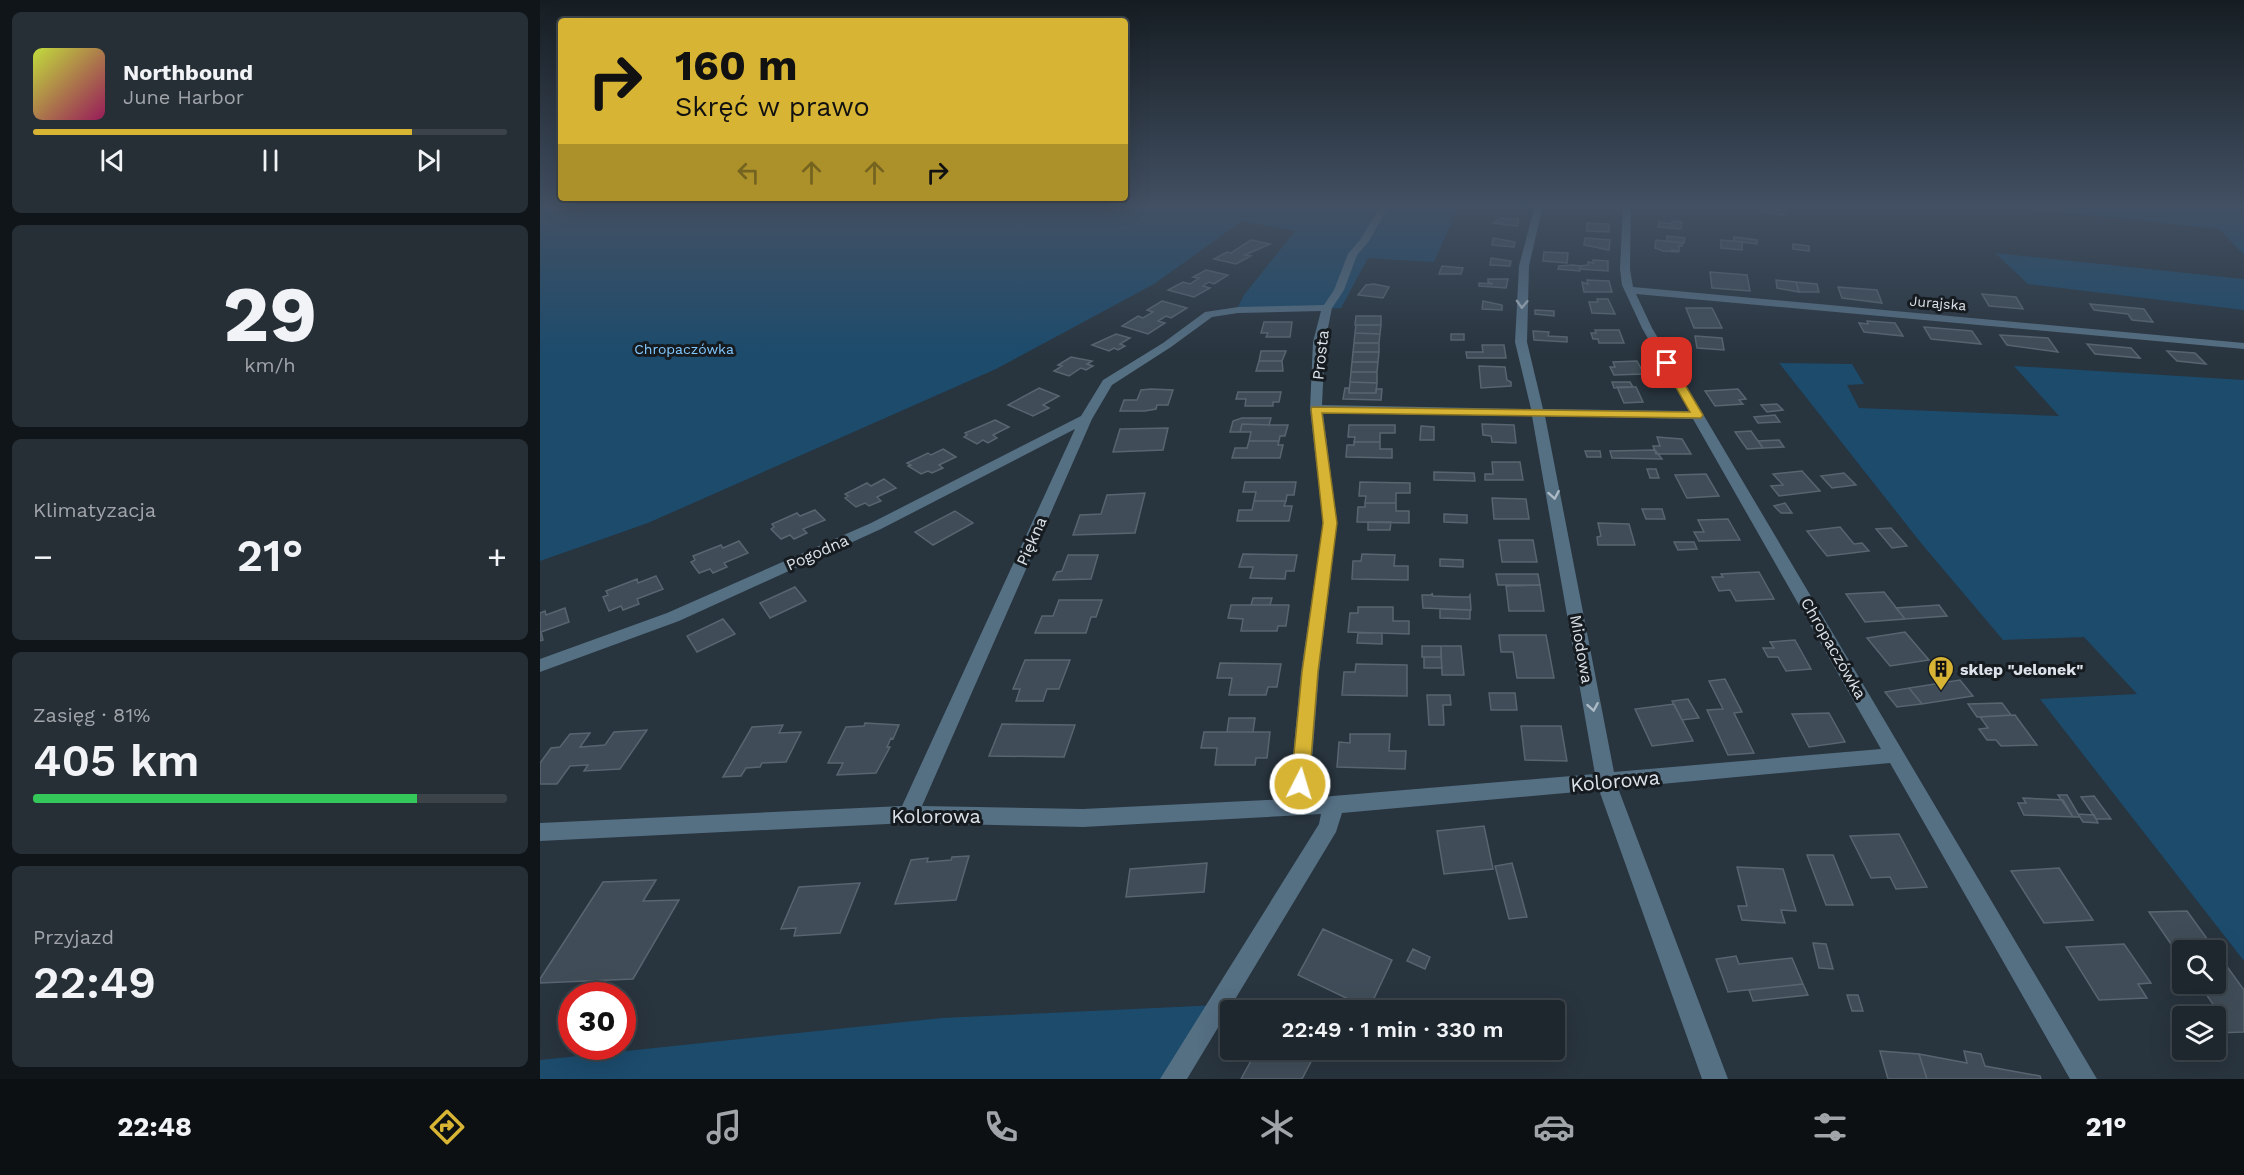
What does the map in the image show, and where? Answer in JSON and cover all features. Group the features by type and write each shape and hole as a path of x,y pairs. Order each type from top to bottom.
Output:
{"street":[{"name":"Prosta","path":"1298,806 1310,672 1330,523 1316,409 1319,342 1327,308 1339,290 1352,255"},
{"name":"Miodowa","path":"1527,255 1524,266 1521,342 1538,412 1606,782 1715,1079"},
{"name":"Chropaczówka","path":"1625,255 1625,269 1629,290 1647,328 2084,1079"},
{"name":"Jurajska","path":"1629,290 2244,346"},
{"name":"Piękna","path":"908,814 1086,419 1107,383 1167,345 1209,314 1238,310 1327,308"},
{"path":"1316,409 1697,415"},
{"name":"Pogodna","path":"540,666 674,616 876,526 1086,419"},
{"name":"Kolorowa","path":"540,832 908,814 1083,818 1333,805 1896,755"},
{"path":"1173,1079 1329,826 1333,805"}],"green space":[{"name":"Chropaczówka","path":"540,255 1194,255 1154,284 996,369 648,523 540,561"},
{"name":"Chropaczówka","path":"1276,255 1437,255 1434,262 1368,258 1341,308 1235,313 1244,295"},
{"path":"1998,255 2018,255 2244,279 2244,310 2028,284"},
{"path":"1779,363 1852,364 1864,384 1847,385 1859,408 2059,416 2014,366 2244,380 2244,961 2040,699 2137,694 2084,637 2003,640 1921,543"},
{"path":"1219,1005 1173,1079 540,1079 540,1060 558,1058 558,1060 636,1060 636,1050 942,1018"}],"building":[{"path":"1221,255 1251,256 1236,264 1214,259"},
{"path":"1544,255 1568,255 1567,263 1543,261"},
{"path":"1491,258 1511,261 1510,266 1490,265"},
{"path":"1593,260 1608,261 1608,271 1580,269 1580,266 1588,265 1588,262 1593,263"},
{"path":"1442,266 1463,268 1461,274 1439,274"},
{"path":"1559,266 1580,266 1580,271 1558,269"},
{"path":"1206,270 1228,275 1214,284 1209,282 1203,286 1210,288 1194,297 1168,290 1183,282 1190,284 1199,278 1193,277"},
{"path":"1710,272 1747,275 1750,291 1712,288"},
{"path":"1488,279 1508,279 1506,288 1479,286 1479,283 1493,284 1488,282"},
{"path":"1587,280 1609,281 1612,292 1584,292 1582,282 1588,284"},
{"path":"1776,280 1796,282 1799,292 1777,288"},
{"path":"1796,282 1817,284 1819,292 1799,292"},
{"path":"1366,285 1389,287 1383,298 1358,295"},
{"path":"1838,287 1877,290 1882,303 1842,298"},
{"path":"1982,294 2016,297 2023,309 1989,306"},
{"path":"1597,299 1608,299 1615,314 1592,313 1589,302 1598,302"},
{"path":"1162,301 1187,308 1171,318 1166,316 1158,321 1165,323 1148,334 1122,326 1138,316 1143,318 1153,312 1147,310"},
{"path":"1483,301 1502,305 1502,310 1482,309"},
{"path":"2090,304 2144,309 2153,322 2132,320 2128,314 2094,310"},
{"path":"1686,308 1712,308 1722,328 1694,328"},
{"path":"1535,310 1554,311 1554,316 1535,314"},
{"path":"1356,316 1381,316 1381,325 1355,325"},
{"path":"1867,321 1895,323 1903,336 1864,332 1859,323 1868,324"},
{"path":"1264,322 1292,322 1290,337 1266,337 1268,333 1261,333"},
{"path":"1356,325 1381,325 1380,334 1355,333"},
{"path":"1924,327 1972,331 1981,344 1931,339"},
{"path":"1595,330 1619,330 1624,343 1599,343 1598,339 1593,339 1591,333 1596,333"},
{"path":"1533,331 1549,332 1548,336 1567,337 1567,342 1534,340"},
{"path":"1355,333 1380,334 1379,343 1354,343"},
{"path":"1116,334 1130,338 1120,344 1125,346 1118,350 1114,348 1109,351 1092,345"},
{"path":"1451,334 1464,334 1464,340 1451,340"},
{"path":"2000,335 2048,338 2058,352 2007,345"},
{"path":"1695,336 1722,338 1724,350 1697,348"},
{"path":"1354,343 1379,343 1379,352 1353,352"},
{"path":"2087,344 2131,348 2140,358 2095,354"},
{"path":"1482,345 1504,345 1506,358 1467,358 1466,352 1483,352"},
{"path":"1261,351 1286,351 1282,361 1259,361"},
{"path":"2167,351 2195,353 2206,364 2177,361"},
{"path":"1353,352 1379,352 1378,362 1352,362"},
{"path":"1071,357 1092,361 1087,364 1093,366 1086,370 1081,368 1069,376 1054,371 1062,366 1058,365"},
{"path":"1259,361 1282,361 1283,371 1256,371"},
{"path":"1637,361 1644,374 1614,375 1610,367 1615,367 1613,362"},
{"path":"1352,362 1378,362 1377,372 1351,372"},
{"path":"1479,366 1505,367 1507,380 1511,382 1511,386 1481,388"},
{"path":"1351,372 1377,372 1377,383 1350,382"},
{"path":"1350,382 1377,383 1376,393 1349,393"},
{"path":"1612,382 1630,382 1633,387 1614,388"},
{"path":"1617,387 1636,387 1643,402 1624,403"},
{"path":"1039,388 1059,396 1043,405 1049,408 1033,416 1008,405"},
{"path":"1345,388 1349,388 1349,393 1376,393 1376,389 1382,389 1381,400 1343,399"},
{"path":"1738,389 1746,399 1739,400 1743,404 1715,406 1705,391"},
{"path":"1141,390 1173,390 1168,405 1157,405 1156,409 1145,411 1120,411 1124,400 1137,400"},
{"path":"1238,392 1281,392 1279,402 1273,402 1273,406 1245,406 1246,399 1236,399"},
{"path":"1777,404 1783,410 1767,412 1761,405"},
{"path":"1775,415 1780,422 1758,423 1754,417"},
{"path":"1242,418 1271,418 1269,425 1242,424 1240,432 1230,432 1233,421"},
{"path":"995,420 1009,427 993,435 997,438 988,443 983,440 977,444 964,437 967,435 965,433"},
{"path":"1242,424 1288,425 1285,436 1280,436 1279,441 1249,441 1251,432 1240,432"},
{"path":"1482,424 1514,425 1516,443 1492,442 1491,436 1483,435"},
{"path":"1349,425 1395,425 1395,433 1380,433 1380,442 1354,442 1355,437 1348,437"},
{"path":"1421,426 1434,427 1434,440 1420,440"},
{"path":"1168,428 1163,450 1113,452 1120,429"},
{"path":"1751,431 1763,448 1747,449 1735,432"},
{"path":"1657,437 1682,439 1691,454 1656,454 1653,446 1660,446"},
{"path":"1779,440 1784,447 1763,448 1758,441"},
{"path":"1249,441 1279,441 1278,445 1283,445 1280,458 1232,458 1235,448 1247,448"},
{"path":"1354,442 1380,442 1380,449 1392,449 1392,458 1346,457 1347,445 1354,445"},
{"path":"943,449 956,457 939,465 943,468 932,473 928,471 921,474 908,466 911,465 907,463"},
{"path":"1655,450 1662,459 1612,458 1610,451"},
{"path":"1585,451 1600,451 1601,457 1587,457"},
{"path":"1492,462 1520,462 1523,480 1485,480 1485,474 1493,474"},
{"path":"1647,469 1656,469 1659,478 1650,478"},
{"path":"1802,471 1820,491 1779,496 1771,486 1783,485 1773,474"},
{"path":"1434,472 1474,473 1475,481 1434,480"},
{"path":"1844,473 1856,485 1832,488 1821,476"},
{"path":"1706,474 1719,496 1687,498 1675,475"},
{"path":"884,479 896,488 877,497 881,501 869,506 865,503 856,507 845,498 848,496 845,494 867,483 871,486"},
{"path":"1245,482 1296,482 1294,495 1287,495 1286,501 1254,501 1256,492 1243,492"},
{"path":"1360,482 1410,483 1410,493 1396,493 1396,503 1365,503 1366,496 1359,496"},
{"path":"1145,493 1135,533 1073,535 1080,515 1101,514 1107,495"},
{"path":"1492,498 1526,499 1529,519 1494,519"},
{"path":"1254,501 1286,501 1284,506 1292,506 1289,521 1237,521 1239,510 1252,510"},
{"path":"1365,503 1396,503 1396,511 1409,511 1409,523 1357,522 1358,507 1365,507"},
{"path":"1785,503 1792,513 1781,513 1774,506"},
{"path":"1642,509 1662,509 1665,519 1646,519"},
{"path":"815,510 825,520 803,529 807,533 794,539 790,535 781,539 771,529 774,527 772,524 797,513 800,516"},
{"path":"955,511 973,523 933,545 915,532"},
{"path":"1444,514 1467,515 1467,523 1444,522"},
{"path":"1728,519 1740,540 1699,541 1694,532 1704,532 1698,520"},
{"path":"1368,522 1391,522 1390,530 1368,530"},
{"path":"1598,523 1629,524 1635,545 1598,545 1597,537 1601,536"},
{"path":"1840,527 1854,544 1862,543 1869,551 1827,556 1807,531"},
{"path":"1891,528 1907,546 1892,548 1876,529"},
{"path":"1499,540 1533,540 1537,562 1502,562"},
{"path":"739,541 748,553 724,563 727,567 713,573 710,569 699,573 691,562 695,560 693,556"},
{"path":"1674,542 1694,542 1697,549 1678,550"},
{"path":"1243,554 1297,555 1294,571 1286,571 1285,579 1250,578 1253,567 1239,567"},
{"path":"1362,554 1395,555 1394,566 1408,566 1408,580 1352,579 1353,561 1361,561"},
{"path":"1068,555 1098,555 1091,579 1053,580 1057,572 1062,571"},
{"path":"1440,559 1463,560 1463,567 1440,566"},
{"path":"1759,572 1774,599 1736,601 1730,590 1719,591 1712,577 1723,577 1721,574"},
{"path":"1496,574 1538,574 1540,585 1498,585"},
{"path":"656,576 663,589 637,599 639,604 623,610 621,606 609,611 603,597 608,595 606,591 637,579 638,583"},
{"path":"1540,585 1544,611 1509,611 1506,586"},
{"path":"795,587 806,601 770,618 760,603"},
{"path":"1884,592 1905,619 1865,622 1846,594"},
{"path":"1432,593 1433,596 1469,597 1470,595 1471,610 1423,608 1422,595 1432,595"},
{"path":"1253,598 1272,598 1270,605 1251,605"},
{"path":"1059,600 1102,600 1096,617 1091,617 1086,633 1035,633 1042,616 1053,616"},
{"path":"1231,605 1289,605 1286,626 1278,626 1277,631 1241,631 1243,619 1228,618"},
{"path":"1939,605 1947,616 1905,619 1896,608"},
{"path":"1358,607 1393,607 1393,621 1409,621 1409,634 1348,632 1350,613 1358,613"},
{"path":"565,608 569,622 541,632 543,640 540,641 540,613 545,611 546,615"},
{"path":"1440,609 1470,610 1470,619 1440,618"},
{"path":"723,619 735,634 697,652 687,636"},
{"path":"1905,632 1929,660 1890,666 1867,638"},
{"path":"1358,633 1382,633 1382,644 1357,643"},
{"path":"1499,635 1546,635 1554,678 1517,678 1513,652 1501,652"},
{"path":"1795,640 1811,669 1786,671 1778,657 1768,657 1763,648 1774,648 1770,642"},
{"path":"1422,646 1441,646 1441,657 1422,657"},
{"path":"1441,646 1461,646 1464,675 1442,675"},
{"path":"1424,657 1441,657 1442,668 1424,668"},
{"path":"1025,660 1070,660 1059,689 1047,689 1043,701 1016,701 1020,689 1013,689"},
{"path":"1220,663 1281,664 1277,687 1268,687 1266,695 1229,695 1232,678 1217,678"},
{"path":"1356,664 1407,665 1407,696 1342,695 1344,672 1355,672"},
{"path":"1725,679 1742,712 1734,713 1754,753 1728,755 1707,710 1723,709 1709,681"},
{"name":"sklep \"Jelonek\"","path":"1960,680 1973,696 1922,704 1909,688"},
{"path":"1909,688 1922,704 1897,707 1885,692"},
{"path":"1489,693 1515,693 1517,710 1491,710"},
{"path":"1427,695 1450,695 1451,705 1443,705 1444,725 1429,725"},
{"path":"1688,699 1699,718 1682,720 1672,701"},
{"path":"2002,703 2011,715 1977,717 1968,704"},
{"path":"1674,704 1693,741 1652,746 1635,709"},
{"path":"1829,713 1845,742 1809,747 1792,714"},
{"path":"2015,715 2037,745 2001,746 1996,740 1987,740 1979,729 1988,728 1980,717"},
{"path":"1229,718 1255,718 1253,732 1227,732"},
{"path":"865,723 899,725 876,773 837,775 843,763 828,763 846,727 864,726"},
{"path":"1002,724 1075,725 1064,757 989,756"},
{"path":"783,725 779,733 801,732 786,762 762,763 760,767 746,768 741,776 723,777 752,727"},
{"path":"1521,726 1561,726 1567,761 1525,760"},
{"path":"647,730 620,769 584,771 588,765 570,766 557,784 540,784 540,763 551,748 560,747 570,734 590,733 580,747 605,745 614,732"},
{"path":"1204,732 1270,732 1267,758 1256,758 1255,765 1215,765 1217,748 1201,748"},
{"path":"1350,734 1390,734 1389,751 1406,751 1405,769 1337,767 1339,742 1350,743"},
{"path":"2058,795 2067,795 2080,817 2073,817"},
{"path":"2094,796 2111,819 2096,819 2081,797"},
{"path":"2023,798 2063,800 2073,817 2024,815 2018,803 2026,803"},
{"path":"2078,814 2094,815 2098,823 2083,822"},
{"path":"1484,826 1493,869 1444,874 1437,831"},
{"path":"1899,834 1927,887 1896,889 1890,877 1871,878 1850,836"},
{"path":"1807,855 1833,855 1853,905 1826,905"},
{"path":"969,856 956,900 895,904 911,860 928,858 927,862"},
{"path":"1207,863 1204,892 1126,897 1130,869"},
{"path":"1512,863 1527,917 1509,919 1495,866"},
{"path":"1737,867 1783,869 1796,911 1781,910 1785,923 1742,920 1738,906 1747,906"},
{"path":"2059,868 2093,920 2044,923 2011,871"},
{"path":"656,880 643,901 679,900 633,979 540,983 540,979 603,882"},
{"path":"860,883 840,933 794,936 796,928 781,929 799,887"},
{"path":"2187,911 2208,940 2172,940 2172,945 2149,912"},
{"path":"1323,929 1392,960 1373,1000 1350,1000 1298,975"},
{"path":"1813,943 1826,944 1833,969 1819,968"},
{"path":"2124,944 2151,983 2138,984 2147,998 2099,1000 2066,947"},
{"path":"1413,949 1430,957 1425,969 1407,961"},
{"path":"1736,956 1739,964 1792,958 1803,984 1728,992 1716,959"},
{"path":"2226,965 2244,990 2244,1032 2226,1033 2226,1006 2214,1006 2206,994 2226,994"},
{"path":"1803,984 1808,995 1753,1001 1749,990"},
{"path":"1847,995 1858,995 1863,1011 1852,1011"},
{"path":"1880,1051 1919,1054 1927,1079 1888,1079"},
{"path":"1964,1051 1981,1054 1985,1066 2040,1076 2041,1079 1927,1079 1919,1054 1967,1063"},
{"path":"1251,1060 1312,1060 1302,1079 1241,1079"}],"place":[{"name":"sklep \"Jelonek\"","path":"1941,692"}],"route":[{"path":"1300,784 1310,672 1330,523 1316,409 1697,415 1667,363"}]}
